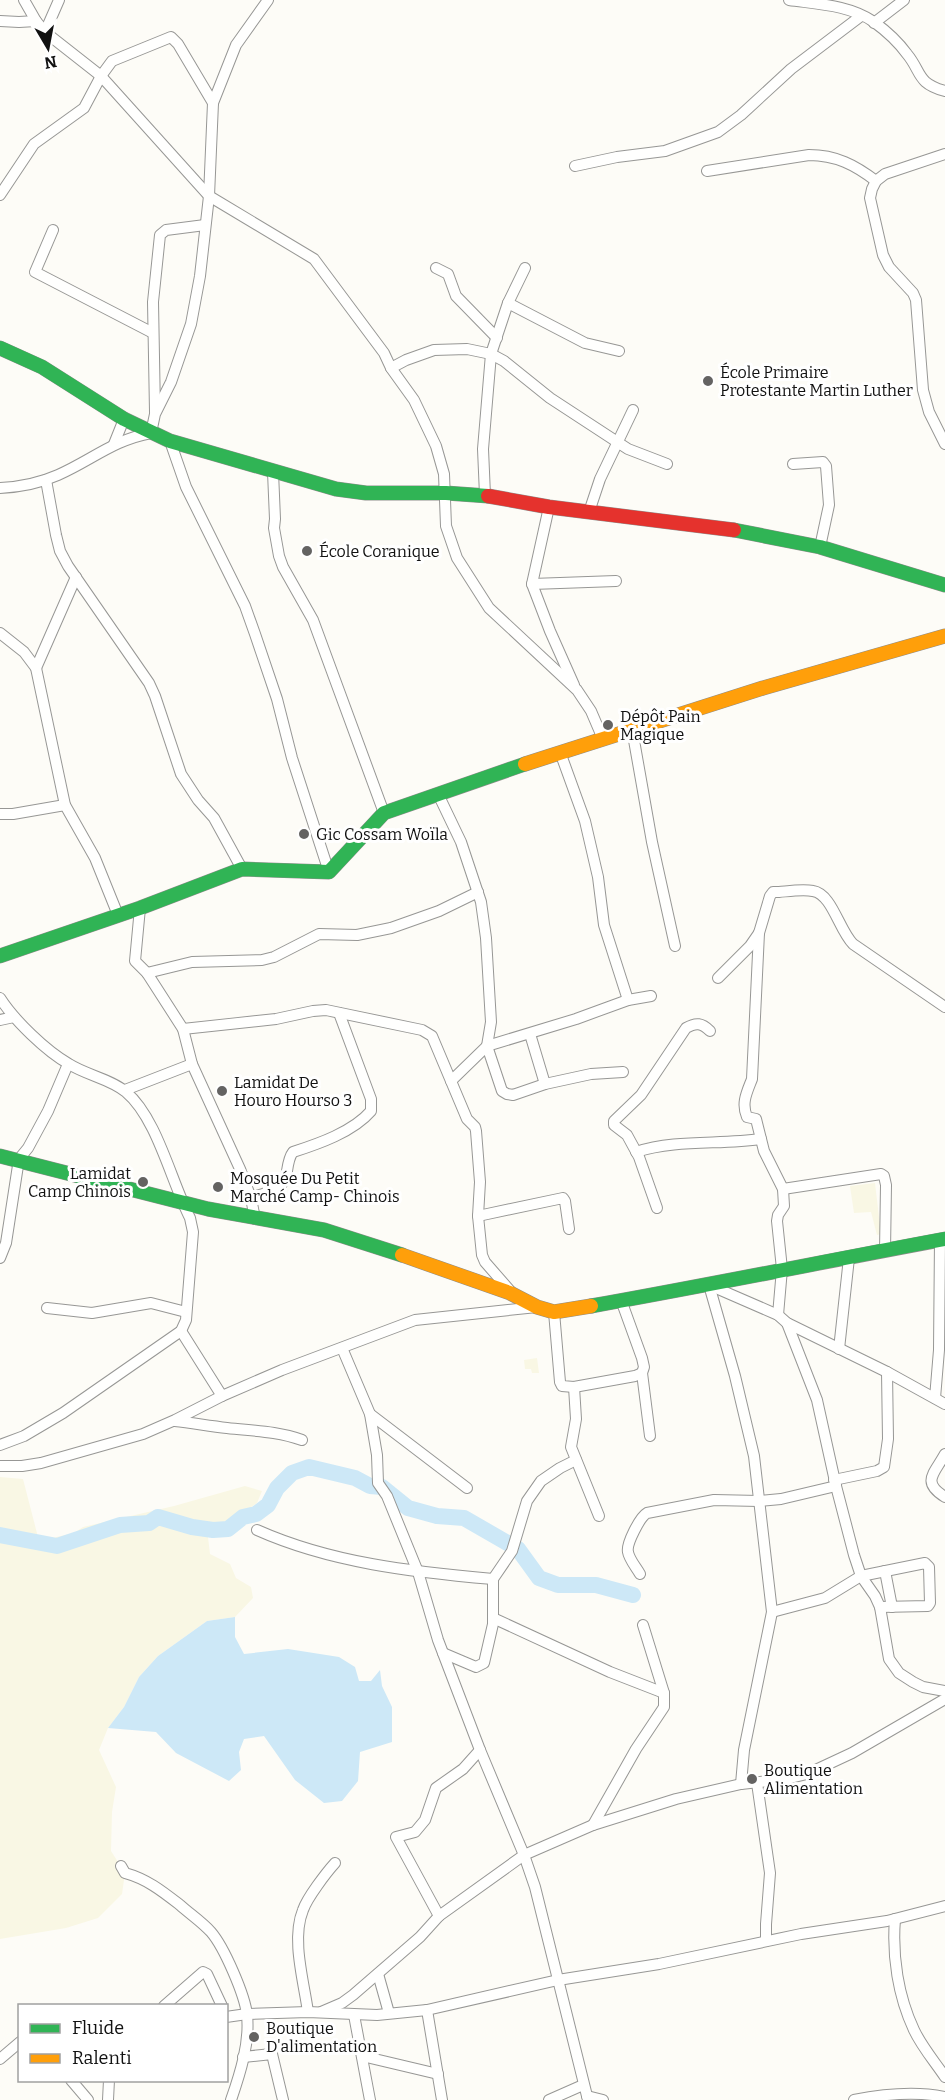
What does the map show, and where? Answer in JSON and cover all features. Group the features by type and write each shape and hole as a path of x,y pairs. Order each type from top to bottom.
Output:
{"street":[{"path":"24,0 45,32 101,76 208,196 314,259 384,353 425,421 441,461 446,493 445,515 457,558 494,613 577,690"},
{"path":"45,32 59,0"},
{"path":"155,414 171,382 191,324 200,276 208,196 213,103 236,45 268,0"},
{"path":"789,0 836,7 874,22 908,54 921,78 945,91"},
{"path":"874,22 904,0"},
{"path":"575,166 616,157 664,151 718,132 741,115 791,69 861,16"},
{"path":"0,21 36,21"},
{"path":"0,195 34,144 84,108 112,61 171,37 178,44 213,103"},
{"path":"945,154 885,174 876,181 870,198 883,255 889,267 914,293 923,390 929,412 945,444"},
{"path":"707,171 820,155 857,166 876,181"},
{"path":"151,433 155,414 153,333 155,268 160,235 166,230 205,225"},
{"path":"53,230 34,272 153,333"},
{"path":"436,268 448,274 456,296 496,338"},
{"path":"485,495 483,450 490,354 508,303 525,268"},
{"path":"508,303 585,343 619,351"},
{"path":"0,348 42,367 124,419 151,433 273,472 336,489 366,493 485,495 549,507 738,531 820,547 945,585"},
{"path":"391,368 434,350 467,349 490,354 504,361 550,398 628,449 666,464"},
{"path":"589,512 600,479 633,410"},
{"path":"114,444 124,419"},
{"path":"0,488 46,480 127,438 151,433"},
{"path":"171,441 186,487 245,606 278,699 292,758 329,872"},
{"path":"793,464 823,462 826,466 829,480 829,505 820,547"},
{"path":"273,472 274,528 279,555 283,567 313,620 384,813"},
{"path":"46,480 60,551 148,683 155,696 181,774 198,800 214,818 243,869"},
{"path":"549,507 532,584 542,613 577,690 591,711 603,739"},
{"path":"36,668 76,577"},
{"path":"532,584 616,581"},
{"path":"0,634 24,652 36,668 65,805 95,858 118,915"},
{"path":"0,956 140,908 243,869 329,872 384,813 632,729 763,688 945,636"},
{"path":"632,729 652,842 675,946"},
{"path":"560,752 585,821 598,877 604,925 628,1000"},
{"path":"438,795 461,842 478,892 486,938 491,1022 487,1046 502,1091 507,1095 513,1095 545,1084 599,1073 623,1072"},
{"path":"0,814 65,805"},
{"path":"945,1007 853,944 845,935 826,896 814,891 774,892 770,896 759,933 752,1080 745,1095 744,1106 747,1117 756,1119 771,1166 783,1189 784,1206 777,1221 782,1269 782,1319 817,1400 835,1483 861,1576 880,1607 889,1659 904,1677 923,1687 945,1691"},
{"path":"147,973 192,962 249,961 274,957 320,934 357,935 391,928 439,911 478,892"},
{"path":"140,908 135,961 147,973 183,1029 192,1064 240,1169 255,1219"},
{"path":"718,978 750,946 759,933"},
{"path":"451,1081 487,1046 530,1034 628,1000 651,996"},
{"path":"0,998 14,1017 68,1064 125,1090 139,1105 146,1115 190,1218 193,1232 186,1312 181,1331 71,1408 24,1436 0,1445"},
{"path":"183,1029 276,1019 326,1010 422,1030 432,1036 467,1119 476,1131 480,1182 478,1216 482,1256 515,1296"},
{"path":"250,1198 284,1184 293,1152 312,1147 349,1128 371,1111 371,1099 339,1013"},
{"path":"0,1020 14,1017"},
{"path":"657,1208 636,1152 627,1135 614,1125 614,1121 641,1095 686,1028 698,1024 710,1030"},
{"path":"530,1034 545,1084"},
{"path":"0,1258 6,1243 19,1159 28,1148 48,1111 68,1064"},
{"path":"125,1090 192,1064"},
{"path":"636,1152 665,1146 761,1139"},
{"path":"0,1156 255,1219 324,1230 435,1266 555,1312 943,1240 935,1398"},
{"path":"783,1189 881,1174 884,1176 886,1185 885,1251"},
{"path":"478,1216 563,1198 569,1229"},
{"path":"839,1349 849,1258"},
{"path":"709,1285 782,1319 945,1404"},
{"path":"709,1285 747,1421 754,1456 772,1612 744,1750 741,1784"},
{"path":"621,1300 644,1367 642,1373 650,1436"},
{"path":"47,1308 92,1313 151,1303 186,1312"},
{"path":"0,1466 41,1463 143,1434 222,1396 315,1357 415,1320 537,1307"},
{"path":"555,1312 562,1386 574,1387 642,1373"},
{"path":"181,1331 222,1396"},
{"path":"342,1348 370,1414 377,1455 378,1483 387,1496 418,1572 443,1653 524,1855 537,1897 587,2098 603,2100"},
{"path":"640,1574 628,1552 628,1546 640,1520 647,1513 714,1500 781,1499 884,1467 888,1439 887,1372"},
{"path":"574,1387 576,1419 571,1447 599,1516"},
{"path":"370,1414 467,1488"},
{"path":"175,1420 268,1431 302,1440"},
{"path":"945,1454 932,1478 931,1486 945,1497"},
{"path":"443,1653 471,1665 481,1666 486,1659 493,1618 494,1579 512,1551 530,1494 541,1481 576,1460"},
{"path":"257,1530 300,1548 320,1553 418,1572 494,1579"},
{"path":"772,1612 825,1598 861,1576 925,1563 929,1567 928,1606 880,1607"},
{"path":"885,1571 892,1607"},
{"path":"493,1618 610,1672 664,1693"},
{"path":"593,1826 636,1749 664,1707 664,1693 643,1625"},
{"path":"320,2013 342,2003 420,1937 439,1917 524,1855 593,1826 676,1799 741,1784 796,1777 826,1766 945,1699"},
{"path":"439,1917 396,1837 415,1832 425,1820 436,1788 463,1769 480,1750"},
{"path":"757,1783 771,1880 766,1941"},
{"path":"308,2012 298,1933 303,1910 320,1881 335,1863"},
{"path":"121,1866 125,1873 141,1877 154,1885 209,1930 218,1940 229,1962 247,2014 243,2057 231,2100"},
{"path":"228,2017 308,2012 354,2015 428,2010 558,1980 895,1919 945,1906"},
{"path":"895,1919 895,1955 901,1994 915,2031 945,2077"},
{"path":"166,2004 203,1972 207,1974 221,2004"},
{"path":"378,1974 389,2013"},
{"path":"428,2010 442,2100"},
{"path":"354,2015 370,2100"},
{"path":"0,2059 18,2044"},
{"path":"243,2057 272,2054 282,2100"},
{"path":"362,2056 438,2074"},
{"path":"73,2082 88,2100"},
{"path":"108,2100 109,2082"},
{"path":"549,2100 583,2085"},
{"path":"854,2100 909,2094 945,2097"}],"shaded area":[{"path":"875,1183 881,1234 877,1235 871,1212 854,1213 850,1186"},
{"path":"537,1358 539,1373 532,1373 531,1369 525,1369 524,1360"},
{"path":"0,1477 23,1479 39,1541 74,1533 83,1527 174,1506 245,1486 262,1491 257,1503 208,1537 210,1554 230,1564 236,1578 251,1587 253,1598 235,1617 207,1621 158,1656 139,1677 124,1707 108,1728 99,1750 116,1787 112,1812 111,1851 125,1873 122,1894 98,1918 66,1928 0,1939"}],"water":[{"path":"235,1617 235,1637 244,1654 288,1649 339,1657 355,1667 359,1681 371,1681 380,1670 382,1686 392,1707 392,1742 360,1752 358,1781 342,1801 324,1803 295,1780 264,1736 244,1739 239,1752 241,1770 229,1781 176,1753 156,1732 108,1728 124,1707 139,1677 158,1656 207,1621"}],"waterway":[{"path":"0,1535 57,1546 120,1525 149,1523 158,1517 192,1527 213,1530 228,1529 243,1517 256,1514 268,1505 277,1488 292,1473 309,1467 355,1478 370,1486 382,1487 408,1508 437,1516 464,1518 518,1549 539,1578 558,1585 596,1585 633,1595"}],"traffic: fast":[{"path":"0,348 42,367 124,419 170,441 336,489 366,493 446,493 488,496"},
{"path":"734,530 820,547 945,585"},
{"path":"0,956 140,908 242,869 329,872 384,813 525,764"},
{"path":"0,1156 208,1209 324,1230 402,1255"},
{"path":"591,1306 945,1239"}],"traffic: slow":[{"path":"525,764 763,688 945,636"},
{"path":"402,1255 510,1293 537,1307 554,1312 591,1306"}],"traffic: jam":[{"path":"488,496 549,507 734,530"}],"place":[{"name":"École Primaire Protestante Martin Luther","path":"708,381"},
{"name":"École Coranique","path":"307,551"},
{"name":"Dépôt Pain Magique","path":"608,725"},
{"name":"Gic Cossam Woïla","path":"304,834"},
{"name":"Lamidat De Houro Hourso 3","path":"222,1091"},
{"name":"Lamidat Camp Chinois","path":"143,1182"},
{"name":"Mosquée Du Petit Marché Camp- Chinois","path":"218,1187"},
{"name":"Boutique Alimentation","path":"752,1779"},
{"name":"Boutique D'alimentation","path":"254,2037"}]}
